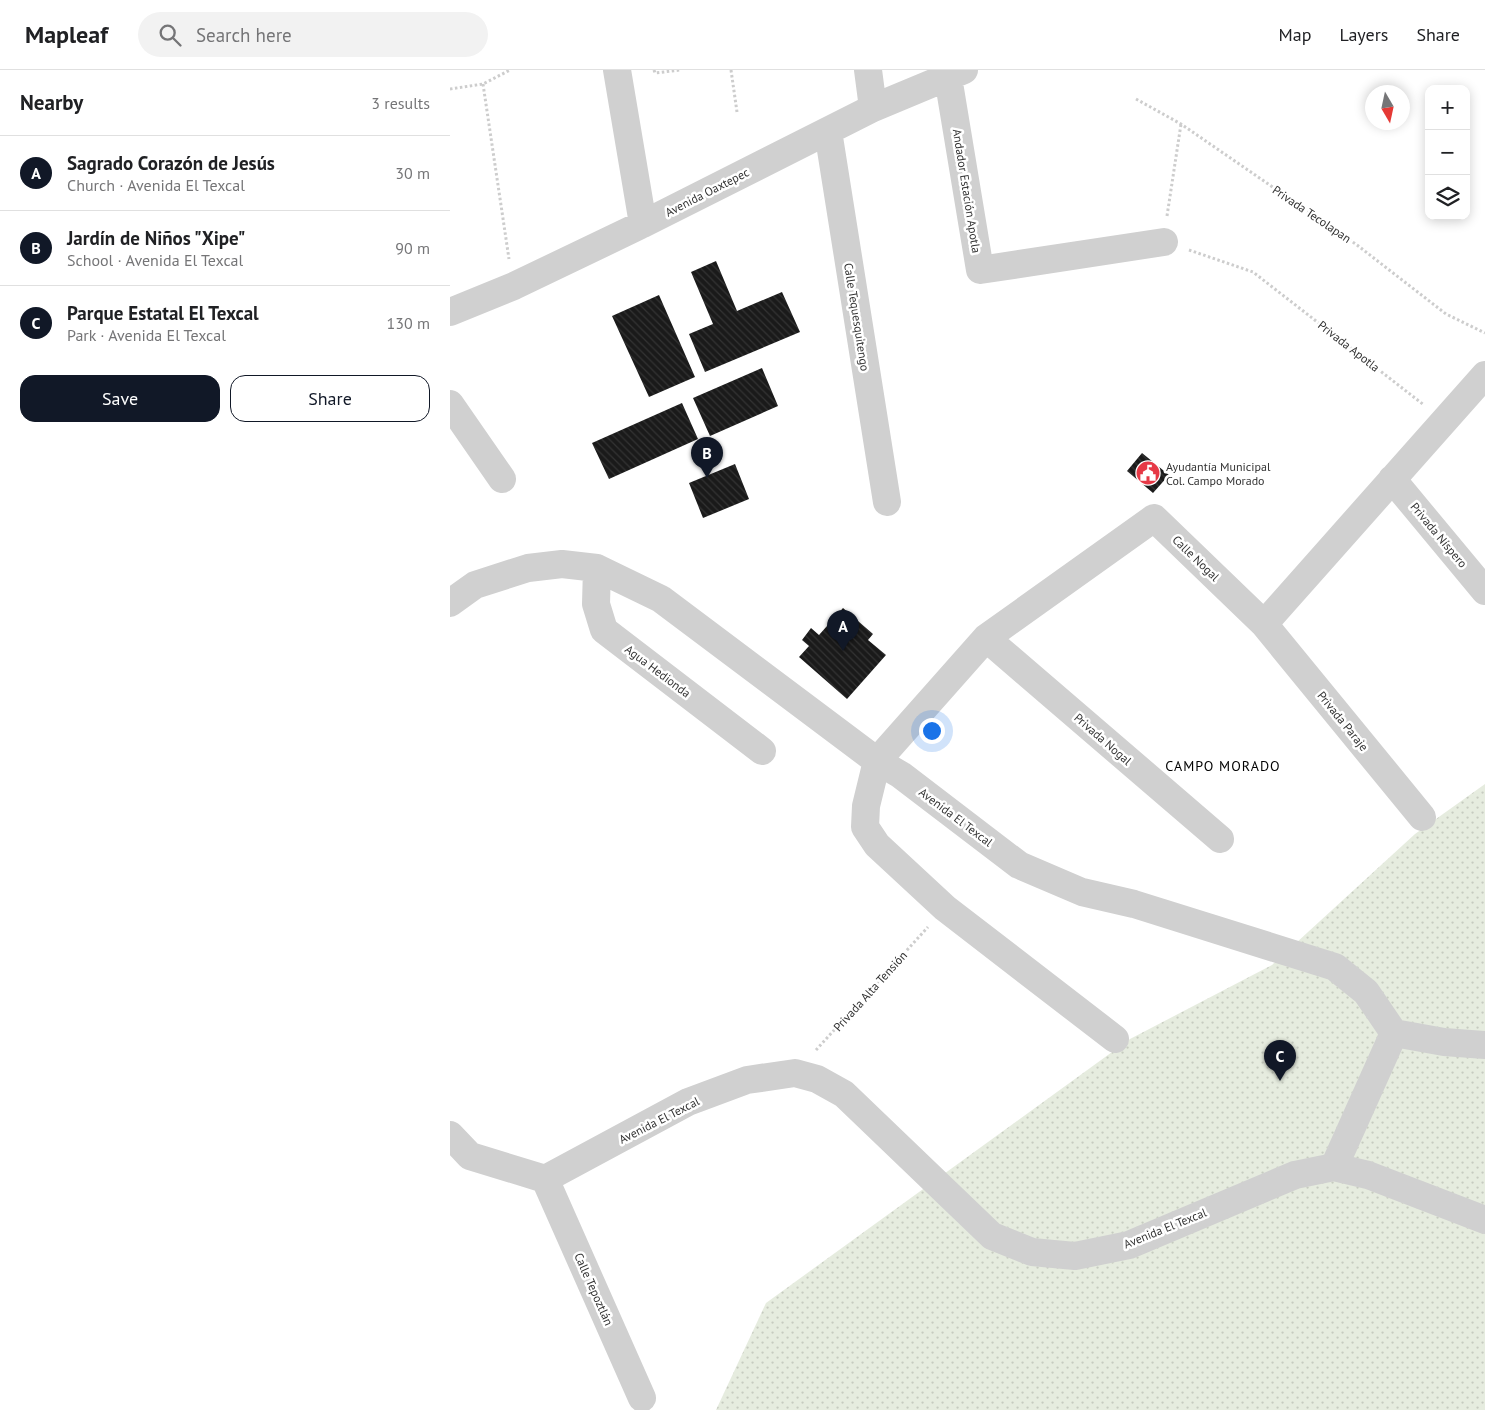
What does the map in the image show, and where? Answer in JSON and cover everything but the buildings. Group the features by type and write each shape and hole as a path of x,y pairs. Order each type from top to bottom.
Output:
{"street":[{"path":"618,70 643,224"},
{"path":"868,70 873,108"},
{"name":"Avenida Oaxtepec","path":"450,312 514,286 643,224 873,108 956,74"},
{"name":"Andador Estación Apotla","path":"956,74 980,270 1164,242"},
{"name":"Calle Tequesquitengo","path":"828,131 887,502"},
{"path":"1264,624 1485,375"},
{"path":"450,404 502,479"},
{"name":"Privada Níspero","path":"1392,479 1485,591"},
{"name":"Calle Nogal","path":"877,761 986,638 1154,518 1264,624"},
{"name":"Avenida El Texcal","path":"450,603 475,585 528,568 562,564 597,568 661,598 877,761 901,775 1019,865 1082,892 1134,904 1335,967 1366,992 1394,1033"},
{"name":"Agua Hedionda","path":"597,568 596,604 604,630 762,751"},
{"name":"Privada Paraje","path":"1264,624 1422,817"},
{"name":"Privada Nogal","path":"986,638 1220,839"},
{"path":"877,761 866,806 865,827 877,845 945,908 1115,1039"},
{"path":"1334,1167 1394,1033 1444,1042 1485,1045"},
{"name":"Avenida El Texcal","path":"545,1179 688,1102 747,1080 795,1073 817,1079 844,1094 992,1236 1032,1252 1075,1256 1129,1245 1295,1175 1334,1167 1368,1175 1485,1220"},
{"path":"450,1135 470,1156 545,1179"},
{"name":"Calle Tepoztlán","path":"545,1179 642,1398"}],"path":[{"path":"450,89 483,84 510,70"},
{"path":"654,70 655,73 680,70"},
{"path":"731,70 737,112"},
{"path":"483,84 514,286"},
{"name":"Privada Tecolapan","path":"1136,99 1181,124 1357,245 1446,314 1485,333"},
{"path":"1164,242 1181,124"},
{"name":"Privada Apotla","path":"1164,242 1253,272 1444,421"},
{"name":"Privada Alta Tensión","path":"795,1073 945,908"}],"shaded area":[{"path":"1485,784 1485,1410 716,1410 766,1303 1130,1039 1272,965 1415,834"}],"place":[{"name":"Ayudantía Municipal Col. Campo Morado","path":"1148,473"},
{"name":"Jardín de Niños \"Xipe\"","path":"707,478"},
{"name":"Sagrado Corazón de Jesús","path":"843,651"},
{"name":"Parque Estatal El Texcal","path":"1280,1081"}],"district":[{"name":"CAMPO MORADO","path":"1223,766"}]}
